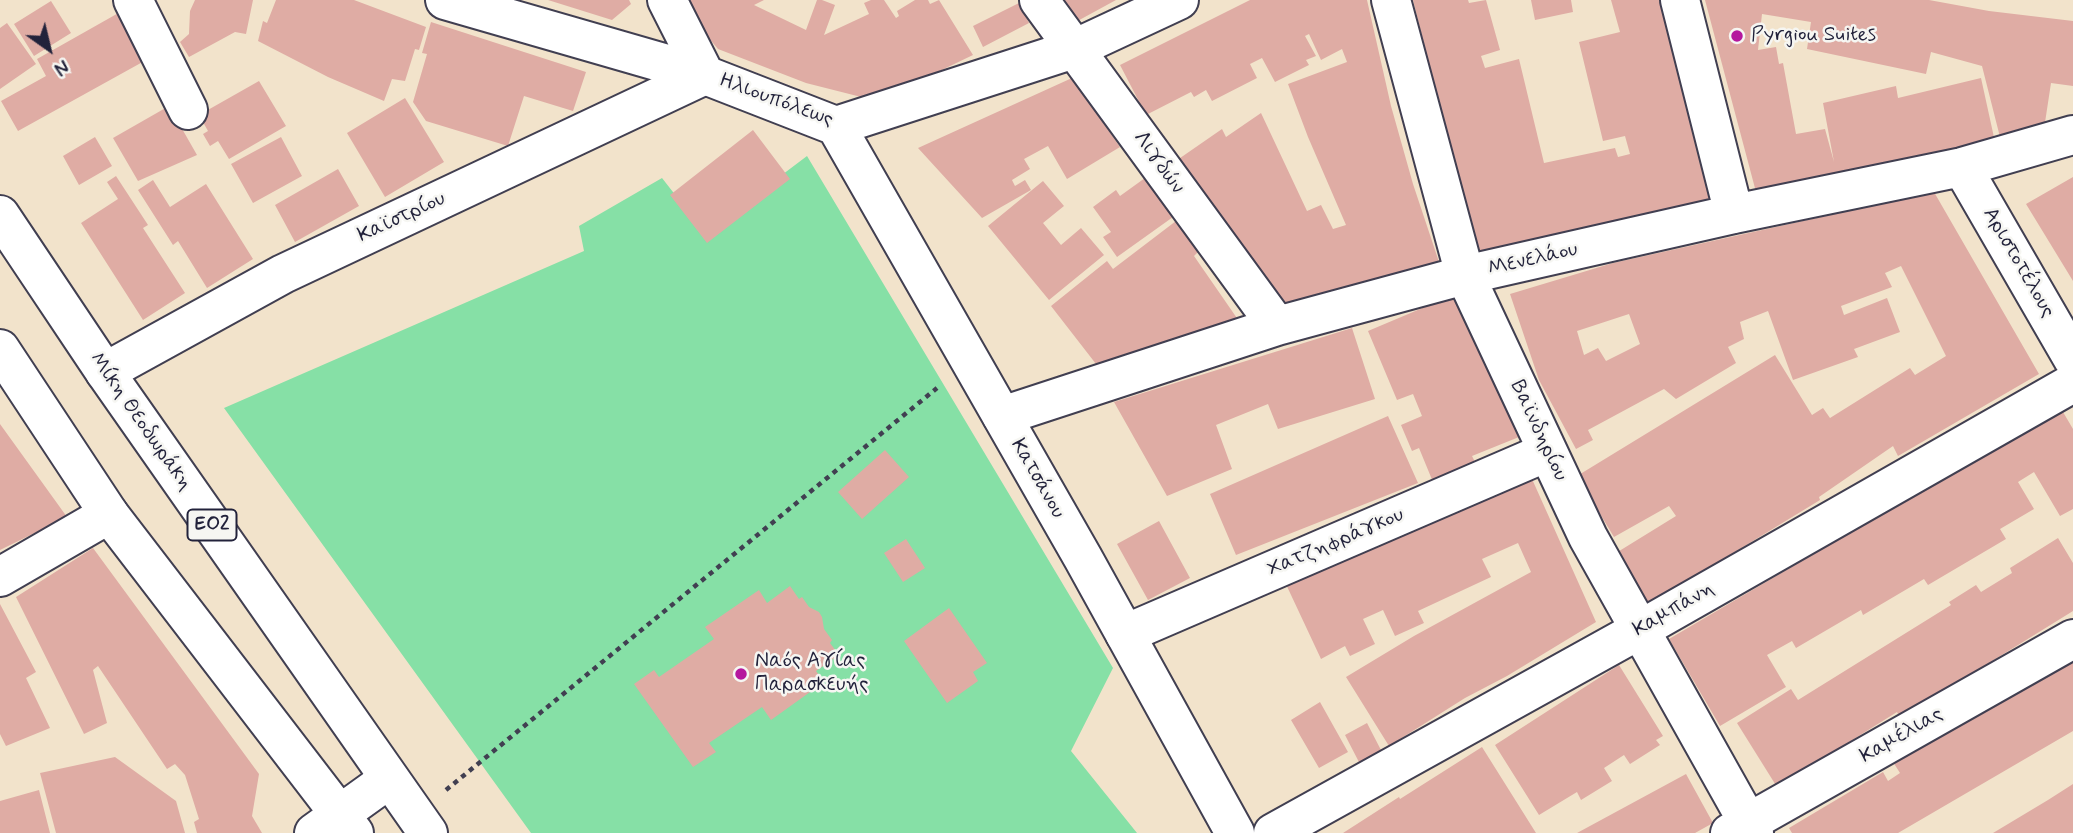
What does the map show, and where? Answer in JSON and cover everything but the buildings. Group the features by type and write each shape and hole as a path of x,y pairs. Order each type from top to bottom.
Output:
{"main road":[{"path":"133,0 188,110"},
{"name":"Ηλιουπόλεως","path":"445,0 705,75 836,126 1074,49 1179,0"},
{"path":"667,0 705,75"},
{"name":"Λιγδών","path":"1039,0 1277,326"},
{"name":"Βαϊνδηρίου","path":"1391,0 1465,275 1588,537 1641,629 1745,830"},
{"path":"1681,0 1734,214"},
{"name":"Καϊστρίου","path":"105,372 283,274 705,75"},
{"name":"Κατσάνου","path":"836,126 1235,833"},
{"name":"Μενελάου","path":"1002,416 1277,326 1465,275 1734,214 1962,167 2073,135"},
{"name":"Αριστοτέλους","path":"1962,167 2073,359"},
{"name":"Μίκη Θεοδωράκη","path":"0,215 105,372 422,824"},
{"path":"0,349 109,514 336,827 390,779"},
{"name":"Καμπάνη","path":"1273,833 1641,629 2073,383"},
{"name":"Χατζηφράγκου","path":"1125,634 1547,453"},
{"path":"0,577 109,514"},
{"name":"Καμέλιας","path":"1745,830 2073,639"}],"path":[{"path":"422,824 970,360"}],"green space":[{"path":"807,156 1113,668 1071,751 1137,833 531,833 224,408 584,251 579,226 662,178 705,233"}],"place":[{"name":"Pyrgiou Suites","path":"1737,36"},
{"name":"Ναός Αγίας Παρασκευής","path":"741,674"}]}
